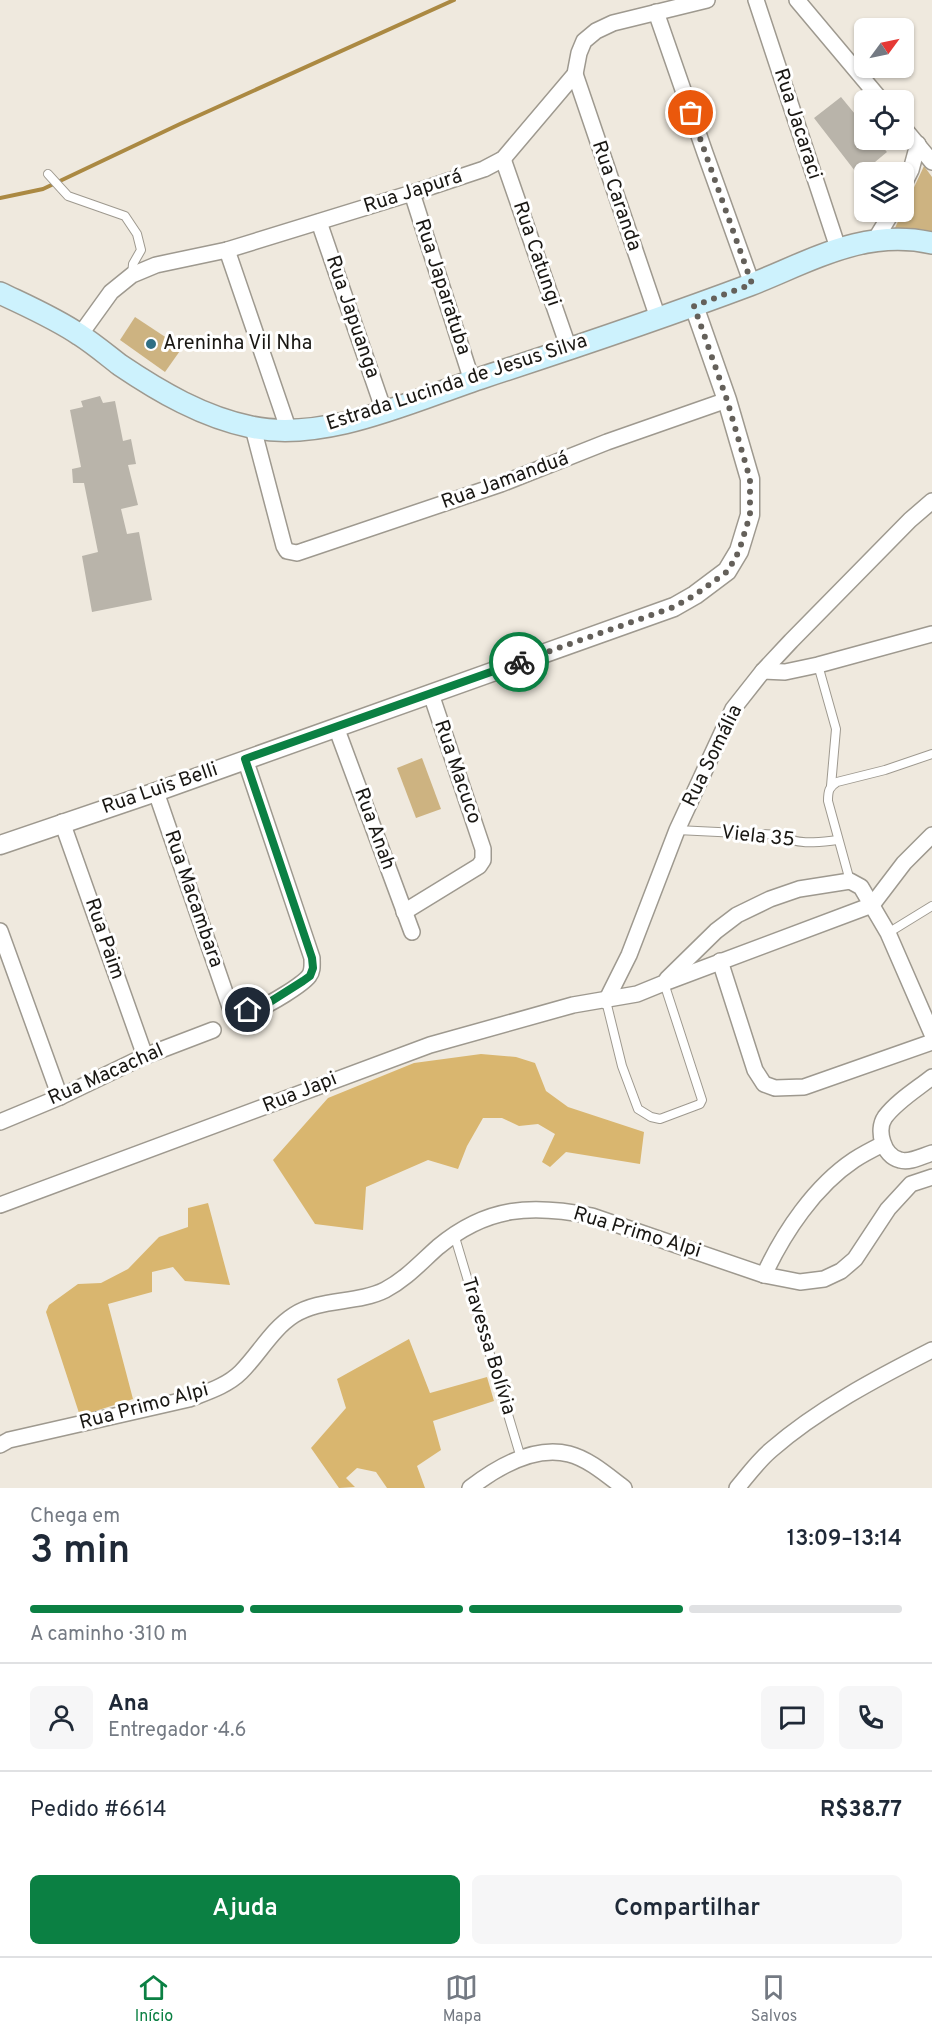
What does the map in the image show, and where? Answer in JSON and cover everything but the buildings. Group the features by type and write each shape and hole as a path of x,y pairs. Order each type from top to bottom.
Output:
{"main road":[{"name":"Estrada Lucinda de Jesus Silva","path":"0,293 80,335 138,376 186,404 220,419 253,428 289,431 325,427 384,411 694,306 838,248 875,240 910,238 932,243"}],"street":[{"name":"Rua Japurá","path":"80,335 111,292 132,275 156,264 226,250 412,194 484,169 503,159 575,74 579,53 585,41 596,31 656,12 707,0"},
{"name":"Rua Jacaraci","path":"756,0 838,248"},
{"path":"797,0 873,90"},
{"path":"656,12 752,284"},
{"name":"Rua Caranda","path":"575,74 658,318"},
{"path":"914,139 932,162"},
{"path":"913,162 918,144"},
{"name":"Rua Catungi","path":"503,159 569,349"},
{"name":"Rua Japaratuba","path":"412,194 472,381"},
{"name":"Rua Japuanga","path":"319,222 384,411"},
{"path":"875,240 886,222"},
{"path":"226,250 289,431"},
{"name":"Rua Luis Belli","path":"0,845 62,822 156,792 674,607 728,571 739,551 750,515 750,479 727,400 694,306"},
{"name":"Rua Jamanduá","path":"253,428 284,546 292,553 308,550 501,484 607,442 727,400"},
{"name":"Rua Somália","path":"606,1001 629,956 677,830 733,709 763,671 910,520 932,501"},
{"path":"763,671 785,672 818,665 932,634"},
{"name":"Rua Macuco","path":"404,912 479,866 483,860 483,849 431,694"},
{"name":"Rua Anah","path":"336,727 412,932"},
{"name":"Rua Macambara","path":"156,792 231,1007 248,1010 262,1007 310,976 313,968 312,958 245,759"},
{"name":"Rua Paim","path":"62,822 145,1056"},
{"path":"872,905 904,863 932,835"},
{"path":"664,983 716,931 737,915 770,899 799,890 850,881 861,887 888,933 932,1034"},
{"name":"Rua Japi","path":"0,1205 430,1045 573,1005 606,1001 646,992 664,983 872,905"},
{"path":"0,931 60,1097"},
{"path":"720,962 755,1070 764,1084 775,1088 804,1087 932,1042"},
{"name":"Rua Macachal","path":"0,1122 60,1097 145,1056 213,1030"},
{"path":"932,1077 884,1119 881,1129 883,1144 891,1155 899,1160 910,1160 932,1153"},
{"path":"764,1275 781,1241 818,1193 836,1174 883,1144"},
{"name":"Rua Primo Alpi","path":"0,1445 9,1440 189,1399 213,1390 227,1383 240,1372 281,1325 294,1315 309,1308 367,1297 385,1290 454,1234 481,1219 521,1210 566,1211 592,1216 764,1275 800,1282 824,1279 841,1271 855,1259 888,1209 911,1184 932,1177"},
{"path":"737,1488 770,1451 794,1431 829,1407 932,1350"},
{"path":"470,1488 502,1467 521,1458 538,1454 568,1454 590,1464 624,1488"}],"lane":[{"path":"48,174 68,196 125,216 137,234 141,250 133,264 132,275"},
{"path":"818,665 836,729 831,786"},
{"path":"850,881 828,801 828,790 837,782 885,770 932,754"},
{"name":"Viela 35","path":"677,830 781,835 791,842 838,840"},
{"path":"888,933 932,906"},
{"path":"606,1001 622,1066 638,1109 651,1117 660,1119 700,1104 702,1101 664,983"},
{"name":"Travessa Bolívia","path":"454,1234 521,1458"}],"shaded area":[{"path":"924,166 932,177 932,231 894,230 898,222 914,222 914,187"},
{"name":"Areninha Vil Nha","path":"135,317 182,348 165,372 120,340"},
{"path":"422,758 441,809 416,818 397,768"},
{"path":"481,1054 516,1057 535,1063 546,1091 568,1107 644,1132 640,1164 566,1152 550,1167 542,1162 555,1134 538,1124 519,1126 502,1118 483,1118 467,1146 458,1169 428,1160 366,1187 363,1230 315,1224 273,1160 328,1098 414,1063"},
{"path":"208,1203 230,1285 185,1281 173,1267 152,1272 152,1292 108,1304 133,1399 80,1416 46,1312 49,1305 78,1284 101,1283 128,1269 159,1237 188,1227 188,1208"},
{"path":"409,1339 430,1393 487,1377 494,1401 433,1421 441,1450 417,1466 425,1488 387,1488 376,1472 357,1468 346,1478 355,1487 339,1488 311,1448 346,1408 337,1379"}],"waterway":[{"path":"0,198 43,189 180,124 454,0"}],"way so far":[{"path":"519,662 674,607 728,571 739,551 750,515 750,479 727,400 694,306 752,284 691,113"}],"place":[{"name":"Areninha Vil Nha","path":"151,344"}],"route":[{"path":"248,1010 262,1007 283,994 310,976 313,968 312,958 245,759 519,662"}]}
